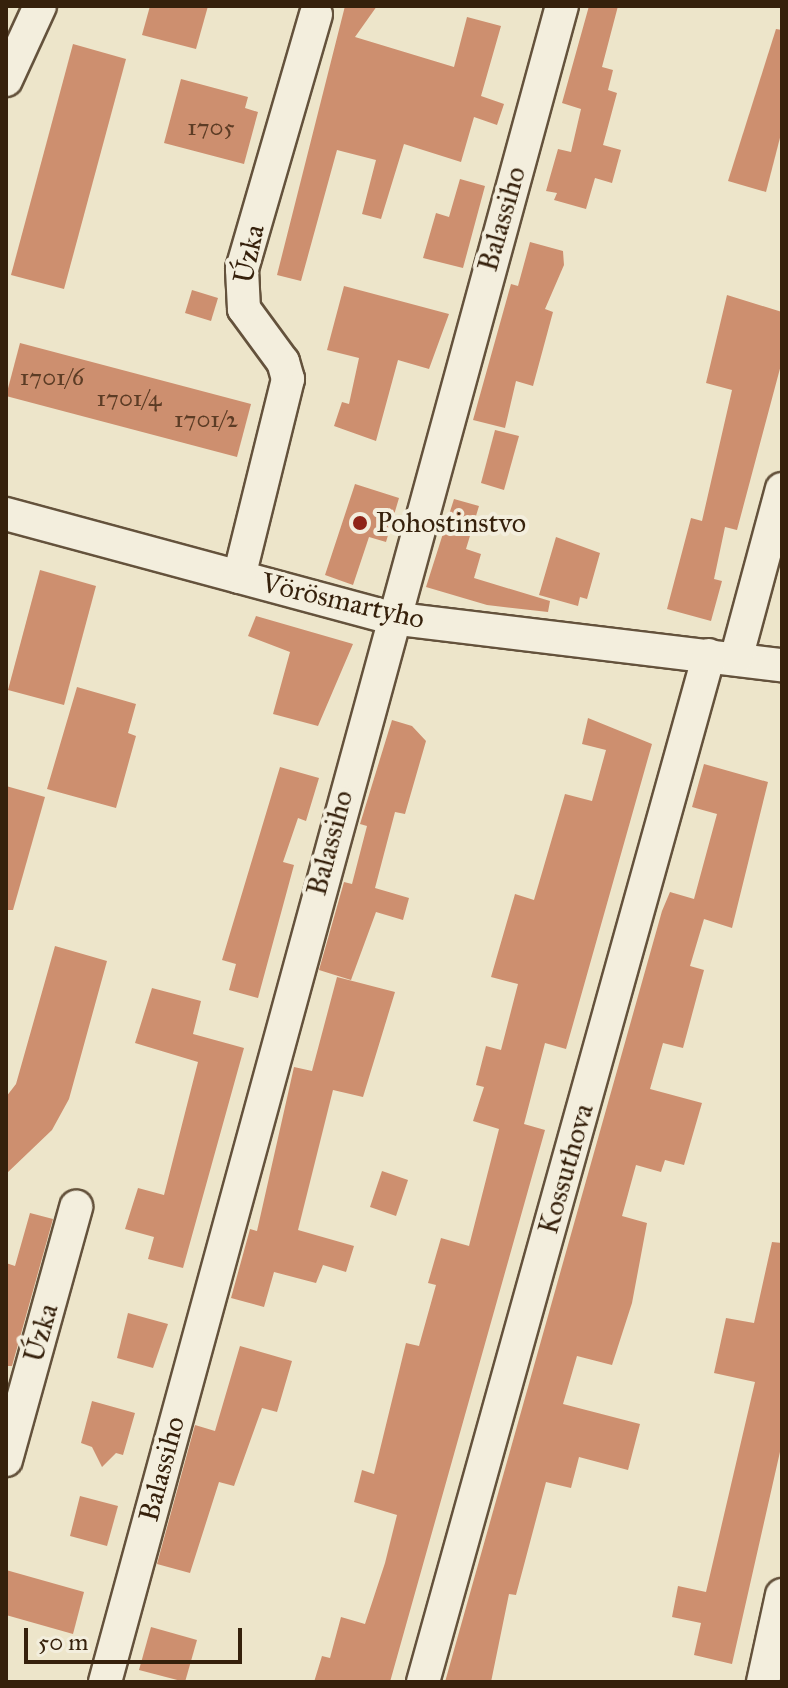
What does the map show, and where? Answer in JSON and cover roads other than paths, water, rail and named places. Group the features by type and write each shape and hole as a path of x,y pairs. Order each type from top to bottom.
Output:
{"street":[{"path":"6,80 40,6"},
{"name":"Balassiho","path":"105,1682 391,618 562,6"},
{"name":"Úzka","path":"239,577 288,379 283,362 244,309 240,280 316,15"},
{"name":"Kossuthova","path":"423,1682 722,657 782,489"},
{"name":"Vörösmartyho","path":"6,514 391,618 782,665"},
{"name":"Úzka","path":"6,1460 76,1207"},
{"path":"763,1682 782,1595"}],"place":[{"name":"Pohostinstvo","path":"360,523"}]}
